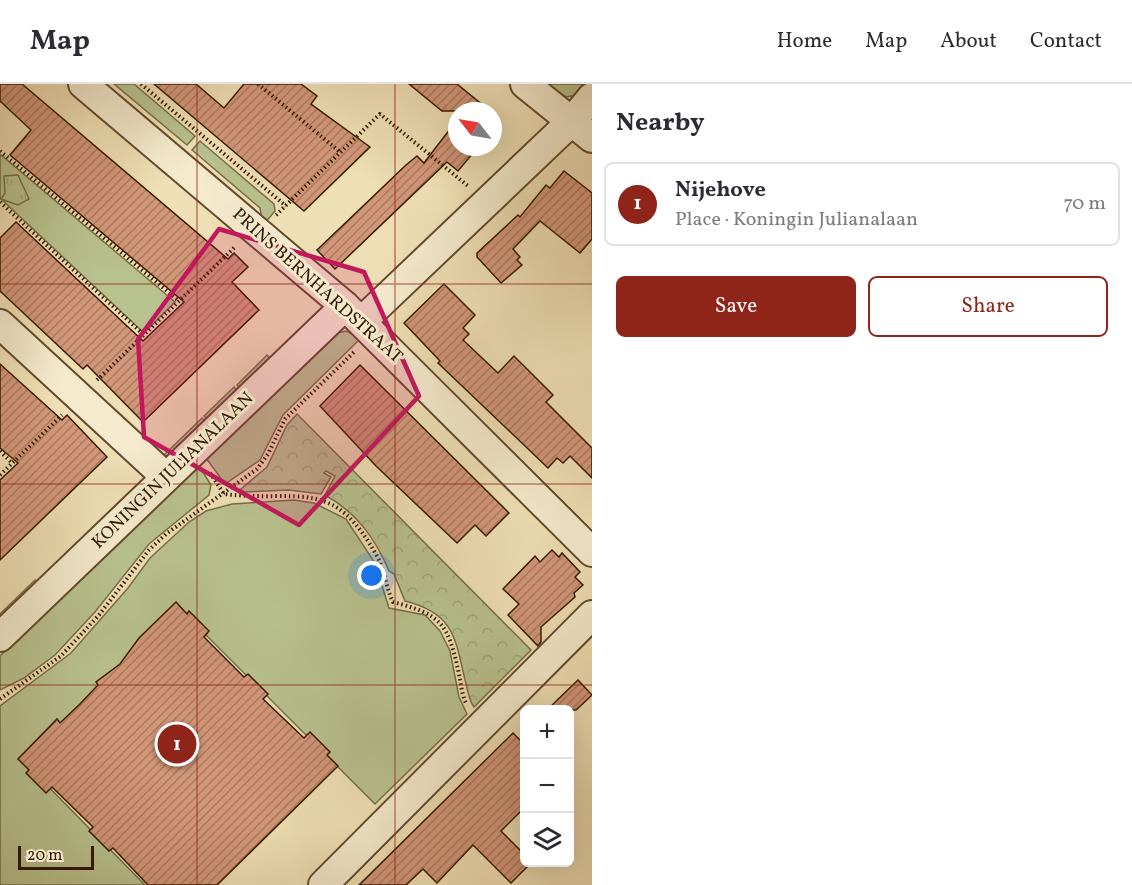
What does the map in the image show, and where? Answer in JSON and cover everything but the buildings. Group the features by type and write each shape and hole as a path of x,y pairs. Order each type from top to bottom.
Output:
{"street":[{"name":"PRINS BERNHARDSTRAAT","path":"83,84 360,320 592,552"},
{"path":"525,84 582,130"},
{"name":"KONINGIN JULIANALAAN","path":"0,637 192,452 360,320 487,201 582,130 592,97"},
{"path":"0,324 165,477"},
{"path":"323,885 592,615"}],"path":[{"path":"141,84 286,206"},
{"path":"258,84 340,152"},
{"path":"0,475 144,334 286,206 380,114 487,201"},
{"path":"0,151 179,301"},
{"path":"0,203 144,334"},
{"path":"0,699 61,656 99,615 149,550 166,534 224,494 263,462 285,419 360,320"},
{"path":"0,452 12,463"},
{"path":"192,452 224,494"},
{"path":"224,494 293,495 327,501 348,514 378,558 393,602 424,611 438,621 448,635 453,647 465,701 484,723"}],"highlighted area":[{"path":"219,229 364,272 419,396 299,525 144,437 138,339"}],"green space":[{"path":"114,84 134,84 195,136 187,145"},
{"path":"541,84 589,84 576,94 566,97"},
{"path":"200,141 274,204 275,211 263,225 260,208 192,150"},
{"path":"0,154 175,302 144,333 0,198"},
{"path":"18,175 29,199 18,205 1,199 5,193 4,176"},
{"path":"346,331 361,338 283,415 260,460 225,484 206,458 333,334"},
{"path":"267,355 273,362 243,391 237,385"},
{"path":"234,387 240,394 210,422 204,416"},
{"path":"297,414 531,650 474,707 449,628 433,612 405,601 394,574 389,571 364,527 347,510 325,495 335,476 326,471 324,473 331,477 321,494 289,490 244,492 241,489 267,467 287,425"},
{"path":"202,418 208,425 169,457 166,457 164,455"},
{"path":"198,464 211,485 209,495 149,544 95,612 55,655 24,678 0,690 0,656"},
{"path":"294,500 314,503 346,519 375,563 389,608 425,615 440,631 450,651 459,697 467,714 375,804 179,608 24,762 145,885 0,885 0,706 71,653 128,588 150,558 189,522 206,511 232,504"},
{"path":"35,580 41,586 0,618 0,614"}],"place":[{"name":"Nijehove","path":"177,744"}]}
